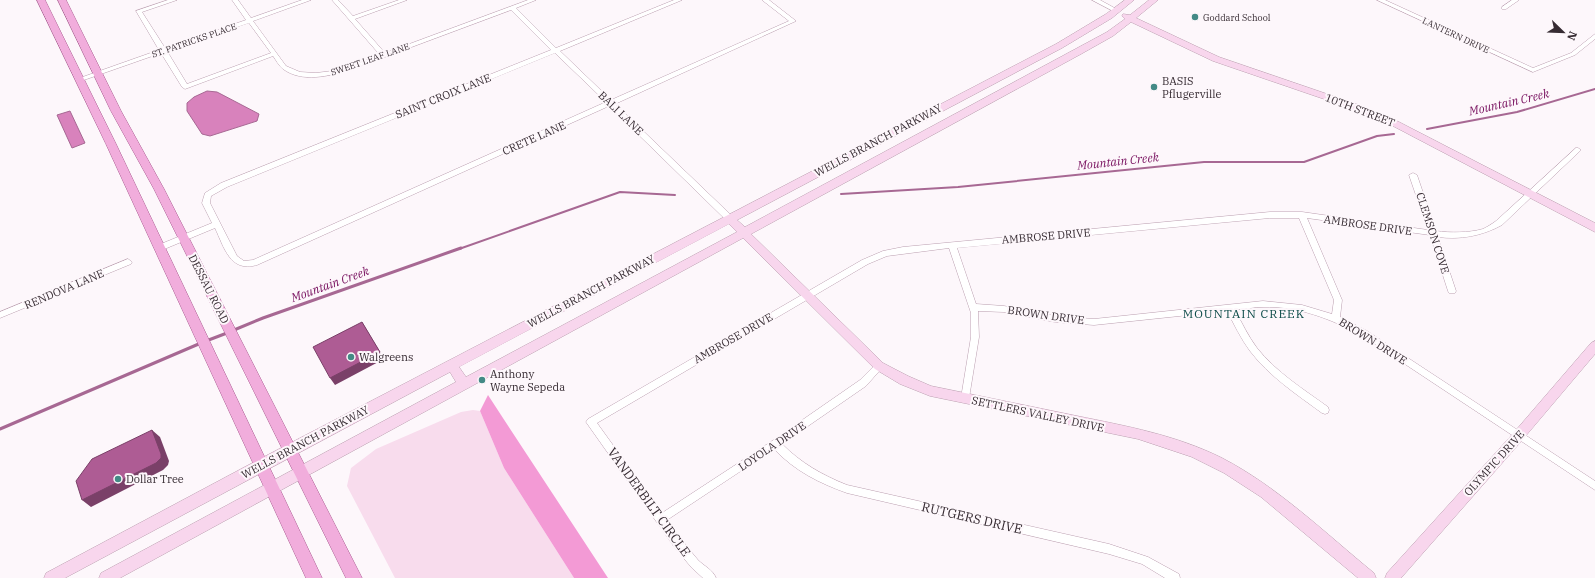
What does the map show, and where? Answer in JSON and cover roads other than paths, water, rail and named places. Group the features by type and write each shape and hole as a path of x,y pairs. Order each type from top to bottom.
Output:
{"main road":[{"path":"41,0 197,327 260,465 314,578"},
{"name":"DESSAU ROAD","path":"62,0 97,73 183,238 219,311 236,341 354,578"},
{"name":"WELLS BRANCH PARKWAY","path":"51,578 69,573 260,465 290,451 729,218 1059,46 1117,11 1130,0"},
{"name":"WELLS BRANCH PARKWAY","path":"106,578 1078,52 1110,34 1154,0"},
{"name":"10TH STREET","path":"1117,11 1216,59 1382,117 1422,136 1595,228"},
{"name":"SETTLERS VALLEY DRIVE","path":"729,218 879,366 904,380 930,391 1138,434 1170,443 1202,455 1229,468 1273,499 1369,578"},
{"name":"OLYMPIC DRIVE","path":"1392,578 1519,436 1595,346"},
{"path":"452,365 464,384"}],"street":[{"path":"174,0 140,11 185,87 274,54"},
{"name":"SWEET LEAF LANE","path":"235,0 274,54 289,70 311,75 329,74 348,69 533,0"},
{"name":"ST. PATRICKS PLACE","path":"79,80 308,0"},
{"path":"335,0 383,55"},
{"path":"352,19 404,0"},
{"name":"SAINT CROIX LANE","path":"216,224 206,203 208,195 224,186 679,0"},
{"name":"CRETE LANE","path":"216,224 234,258 243,264 254,263 793,21 765,0"},
{"path":"1095,0 1117,11"},
{"name":"LANTERN DRIVE","path":"1380,0 1389,2 1533,70 1573,54 1595,36"},
{"path":"1504,8 1516,0"},
{"name":"BALI LANE","path":"512,8 729,218"},
{"name":"AMBROSE DRIVE","path":"591,422 806,295 882,254 903,250 1264,216 1302,215 1434,234 1467,235 1487,230 1499,223 1578,150"},
{"name":"CLEMSON COVE","path":"1413,175 1452,291"},
{"path":"1302,215 1338,300 1336,318"},
{"path":"159,248 216,224"},
{"path":"952,246 973,307 975,337 965,398"},
{"name":"RENDOVA LANE","path":"0,316 128,262"},
{"name":"BROWN DRIVE","path":"973,307 1004,309 1055,318 1094,322 1229,307 1282,304 1299,307 1336,318 1364,333 1595,486"},
{"path":"1229,307 1253,349 1264,361 1289,384 1325,410"},
{"name":"LOYOLA DRIVE","path":"660,519 775,444 863,383 879,366"},
{"name":"VANDERBILT CIRCLE","path":"591,422 660,519 696,565 711,578"},
{"name":"RUTGERS DRIVE","path":"775,444 790,460 806,471 821,480 847,489 1109,549 1144,560 1175,578"}],"waterway":[{"name":"Mountain Creek","path":"1427,129 1517,112 1595,89"},
{"name":"Mountain Creek","path":"841,194 958,187 1204,162 1304,162 1377,136 1394,134"},
{"name":"Mountain Creek","path":"459,249 620,192 675,195"},
{"name":"Mountain Creek","path":"234,330 263,318 461,248"},
{"name":"Mountain Creek","path":"206,341 227,333"},
{"name":"Mountain Creek","path":"0,429 201,343"}],"place":[{"name":"Goddard School","path":"1195,17"},
{"name":"BASIS Pflugerville","path":"1154,87"},
{"name":"Walgreens","path":"351,357"},
{"name":"Anthony Wayne Sepeda","path":"482,380"},
{"name":"Dollar Tree","path":"118,479"}],"district":[{"name":"MOUNTAIN CREEK","path":"1244,313"}]}
